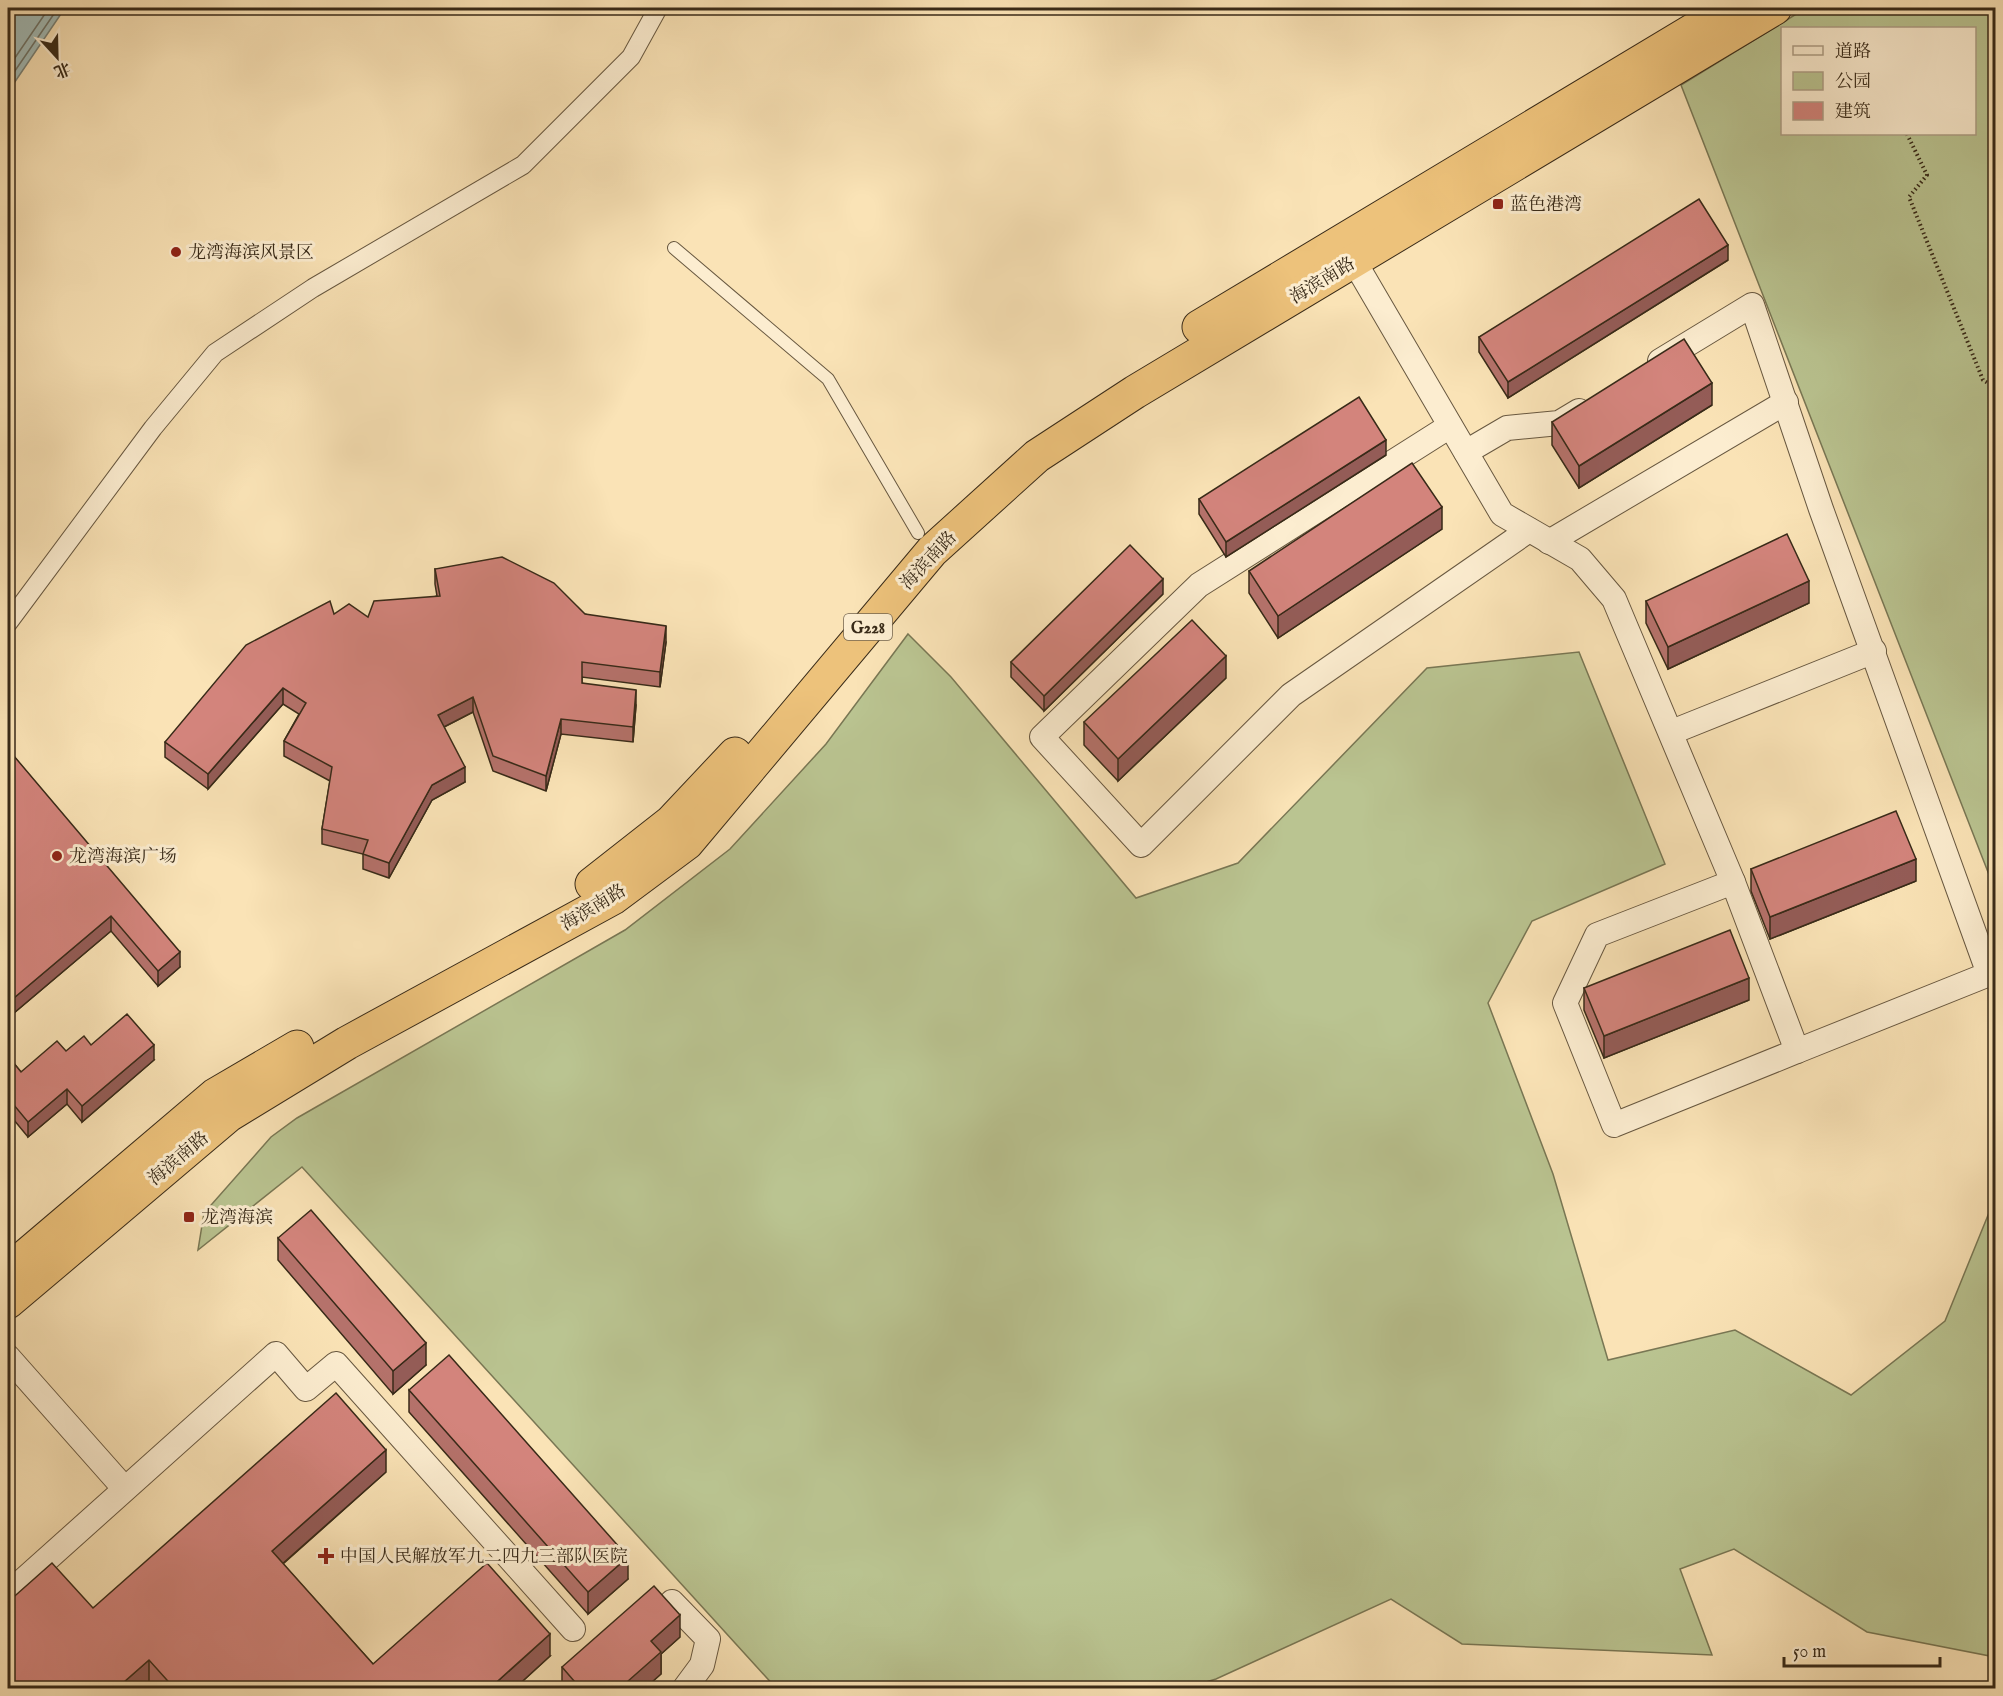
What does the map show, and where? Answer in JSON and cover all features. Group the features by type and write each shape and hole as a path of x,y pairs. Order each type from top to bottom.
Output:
{"highway":[{"name":"海滨南路","path":"8,1271 215,1095 336,1024 434,974 602,879 670,822 737,752 918,533 1022,443 1122,373 1730,8"},
{"name":"海滨南路","path":"8,1302 229,1115 347,1043 612,898 687,843 932,550 1037,456 1135,392 1775,8"}],"street":[{"path":"8,623 153,428 215,353 313,288 523,165 631,57 658,8"},
{"path":"1354,261 1502,514 1580,559 1614,599 1672,732 1733,882 1797,1051"},
{"path":"1640,373 1752,305 1821,509 1989,974 1614,1125 1565,1003 1597,935 1733,882"},
{"path":"1466,452 1507,428 1559,423 1600,398"},
{"path":"1450,426 1199,585 1042,737 1141,845 1291,695 1539,536 1786,402"},
{"path":"1672,732 1874,651"},
{"path":"8,1594 276,1354 306,1389 336,1364 573,1629"},
{"path":"8,1357 124,1488"},
{"path":"672,1602 708,1640 702,1665 685,1689"}],"lane":[{"path":"674,248 828,379 918,533"}],"path":[{"path":"1907,135 1927,175 1909,197 1983,380 1995,388"}],"green space":[{"path":"1806,8 1995,8 1995,890 1681,85"},
{"path":"908,634 951,677 1136,898 1238,863 1427,668 1579,652 1665,864 1532,921 1488,1003 1553,1174 1608,1360 1735,1330 1851,1395 1945,1321 1995,1198 1995,1657 1867,1632 1734,1549 1680,1569 1712,1655 1462,1644 1391,1599 1216,1679 1186,1688 776,1688 302,1167 198,1250 204,1213 271,1137 297,1118 625,930 730,849 826,744"}],"water":[{"path":"8,8 65,8 8,92"}],"building":[{"path":"1699,199 1728,245 1508,382 1479,337"},
{"path":"1684,339 1712,383 1579,466 1552,422"},
{"path":"1359,397 1386,440 1226,542 1199,499"},
{"path":"1412,463 1442,507 1278,616 1249,571"},
{"path":"1787,534 1809,581 1668,647 1646,601"},
{"path":"1130,545 1163,579 1044,696 1011,662"},
{"path":"502,557 554,583 585,614 666,626 660,672 582,662 582,683 636,690 633,727 561,719 546,776 493,756 473,697 438,715 465,767 432,785 389,863 363,854 368,840 322,829 332,767 284,741 306,703 283,688 208,774 165,742 246,645 330,601 334,614 349,604 368,617 374,601 440,596 435,569"},
{"path":"1192,620 1226,656 1118,759 1084,722"},
{"path":"8,749 180,952 158,971 111,916 8,1003"},
{"path":"1896,811 1916,859 1770,917 1751,869"},
{"path":"1730,930 1749,978 1604,1036 1584,988"},
{"path":"127,1014 154,1045 82,1106 67,1089 28,1122 8,1100 8,1056 21,1072 57,1041 66,1051 84,1036 91,1045"},
{"path":"311,1210 426,1343 393,1371 278,1238"},
{"path":"449,1355 628,1557 588,1592 409,1390"},
{"path":"336,1393 386,1450 272,1551 373,1664 487,1563 550,1634 489,1689 175,1689 149,1660 116,1689 8,1689 8,1602 52,1563 93,1608"},
{"path":"654,1586 680,1615 651,1641 661,1652 619,1689 581,1689 562,1667"}],"place":[{"name":"蓝色港湾","path":"1498,204"},
{"name":"龙湾海滨风景区","path":"176,252"},
{"name":"龙湾海滨广场","path":"57,856"},
{"name":"龙湾海滨","path":"189,1217"},
{"name":"中国人民解放军九二四九三部队医院","path":"326,1556"}]}
